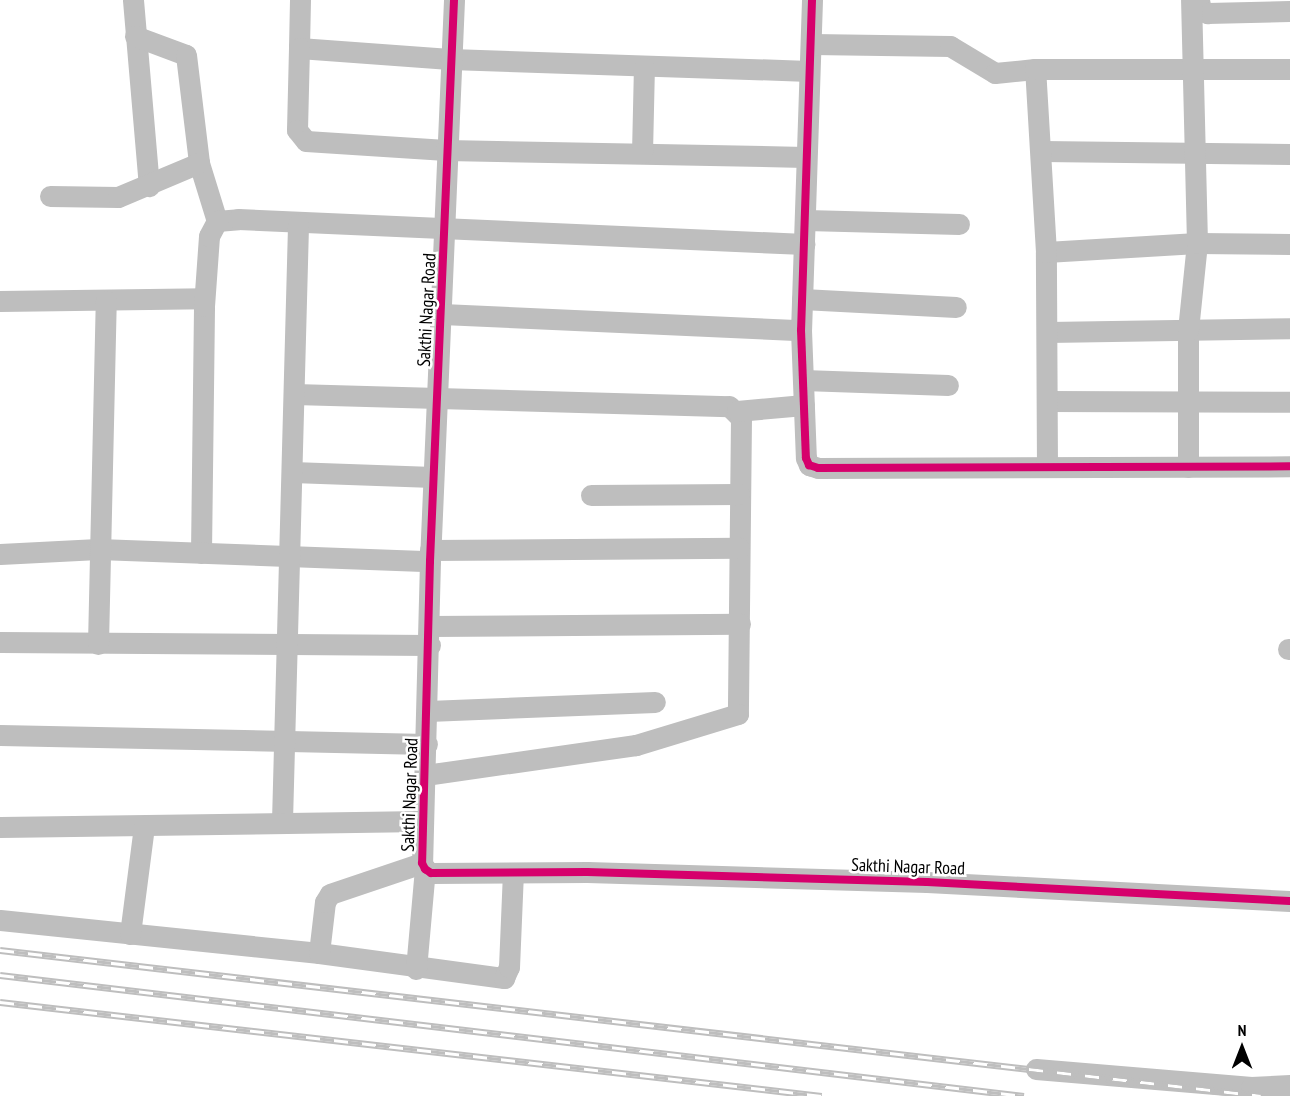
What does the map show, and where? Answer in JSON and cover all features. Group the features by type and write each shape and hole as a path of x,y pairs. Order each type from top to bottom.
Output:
{"street":[{"path":"133,0 149,186"},
{"path":"300,0 297,130 301,138 446,150 806,157"},
{"name":"Sakthi Nagar Road","path":"454,0 446,150 446,231 430,556 428,711 423,820 424,866 431,873 927,882 1290,901"},
{"path":"812,0 801,330 806,458 809,465 818,468 1290,466"},
{"path":"1188,467 1190,403 1188,330 1197,243 1190,67 1191,0"},
{"path":"1199,0 1201,10 1207,13 1290,11"},
{"path":"135,36 186,55 199,163 217,221 209,236 204,298 201,553"},
{"path":"812,44 950,46 995,73 1035,69 1190,67 1290,69"},
{"path":"299,48 450,59 644,68 809,72"},
{"path":"642,153 644,68"},
{"path":"1035,69 1042,151 1046,252 1047,468"},
{"path":"1042,151 1290,154"},
{"path":"50,196 103,199 149,186 199,163"},
{"path":"217,221 238,219 446,231 804,244"},
{"path":"806,220 959,224"},
{"path":"282,821 283,738 289,643 289,558 298,224"},
{"path":"1046,252 1197,243 1290,243"},
{"path":"0,301 204,298"},
{"path":"802,299 956,307"},
{"path":"98,644 98,549 106,301"},
{"path":"442,314 801,330"},
{"path":"1048,332 1290,328"},
{"path":"803,380 948,385"},
{"path":"294,394 729,406 738,411 804,405"},
{"path":"1047,401 1290,402"},
{"path":"425,775 636,746 734,718 740,707 738,411"},
{"path":"292,472 433,477"},
{"path":"591,495 739,494"},
{"path":"0,554 98,549 289,558 739,548"},
{"path":"0,642 289,643 430,635 740,624"},
{"path":"428,711 655,702"},
{"path":"0,735 283,738 427,744"},
{"path":"0,827 423,820"},
{"path":"130,934 144,826"},
{"path":"319,953 325,902 330,894 424,866 417,969"},
{"path":"0,920 319,953 417,969 494,978 507,976 513,873"},
{"path":"1036,1068 1251,1087 1290,1085"}],"railway":[{"path":"0,950 1261,1096"},
{"path":"0,975 1024,1096"},
{"path":"0,1002 822,1096"}],"cycle path":[{"path":"454,0 430,561 422,863 425,869 431,873 587,872 927,882 1290,901"},
{"path":"812,0 801,330 806,458 809,465 818,468 1290,466"}]}
